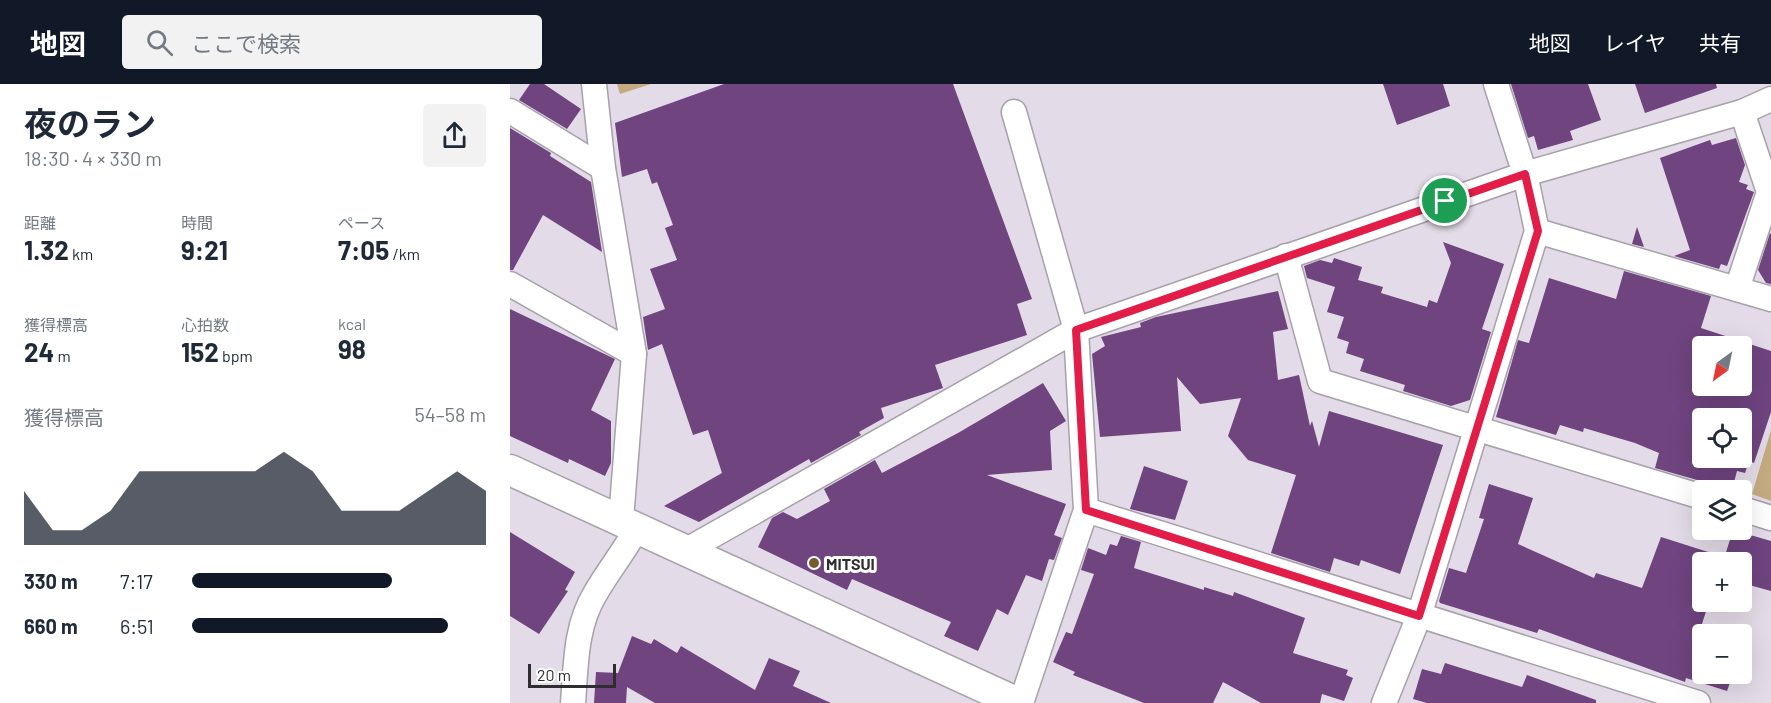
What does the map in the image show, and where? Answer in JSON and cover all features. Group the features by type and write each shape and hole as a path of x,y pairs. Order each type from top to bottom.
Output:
{"street":[{"path":"573,703 577,642 594,595 622,557 629,524 634,354 603,168 594,84"},
{"path":"1384,703 1419,616 1538,231 1525,174 1496,84"},
{"path":"685,551 1076,330 1525,174 1742,112 1771,99"},
{"path":"510,111 603,168"},
{"path":"512,474 629,524 1019,703 1086,510 1076,330 1014,112"},
{"path":"1737,288 1768,192 1742,112"},
{"path":"1538,231 1771,299"},
{"path":"1286,256 1320,381 1692,494"},
{"path":"510,284 634,354"},
{"path":"1086,510 1698,703"},
{"path":"1752,512 1771,518"}],"shaded area":[{"path":"617,84 651,84 620,94"},
{"path":"1771,430 1771,501 1752,494"}],"building":[{"path":"530,84 544,84 581,109 567,129 519,100"},
{"path":"724,84 953,84 1032,299 1017,304 1027,335 935,365 943,388 881,408 884,418 859,432 861,435 811,463 809,459 699,522 664,506 722,473 708,430 693,435 662,344 648,350 643,317 665,309 650,269 677,260 665,228 673,225 657,182 652,184 647,169 622,177 615,123"},
{"path":"1383,84 1443,84 1450,106 1397,125"},
{"path":"1511,84 1588,84 1601,120 1570,131 1573,140 1538,150 1534,136 1528,138"},
{"path":"1635,84 1716,84 1717,88 1645,113"},
{"path":"510,128 551,153 550,156 591,182 602,252 543,215 513,270 510,270"},
{"path":"1736,138 1745,165 1739,182 1748,185 1746,189 1754,192 1727,266 1721,264 1719,269 1674,256 1690,250 1660,158 1710,140 1712,145"},
{"path":"1637,227 1644,247 1632,244"},
{"path":"1770,233 1771,284 1766,283 1758,270"},
{"path":"1443,242 1504,264 1482,329 1491,332 1470,400 1451,406 1403,391 1405,385 1360,371 1364,359 1346,353 1349,342 1337,338 1344,317 1327,312 1335,287 1307,278 1304,266 1320,260 1332,263 1334,258 1362,267 1358,280 1383,287 1381,293 1427,307 1429,300 1437,303 1451,263"},
{"path":"1624,271 1711,296 1701,328 1725,336 1692,336 1692,396 1752,396 1752,345 1771,351 1771,412 1754,463 1752,462 1752,408 1692,408 1692,468 1747,468 1745,473 1737,471 1735,480 1697,480 1655,468 1659,453 1635,443 1584,428 1583,432 1560,425 1556,435 1496,417 1518,340 1529,343 1549,278 1616,299"},
{"path":"1278,291 1288,329 1273,332 1278,380 1299,375 1310,426 1312,421 1319,447 1329,411 1443,445 1400,574 1361,560 1359,566 1334,558 1330,572 1271,553 1296,475 1248,460 1228,436 1241,398 1200,404 1177,377 1181,431 1100,437 1092,354 1105,346 1101,337 1141,327 1140,323 1156,317"},
{"path":"510,309 615,359 591,410 611,421 611,463 605,476 569,459 568,463 510,436"},
{"path":"1043,383 1066,421 1050,431 1052,470 987,475 1066,504 1054,535 1062,538 1054,560 1049,559 1042,581 1026,575 1008,615 997,609 978,651 944,636 951,622 852,579 847,590 758,547 772,518 783,512 797,519 830,501 824,489 875,460 882,473 958,433"},
{"path":"1144,466 1188,481 1175,520 1130,509"},
{"path":"1489,484 1533,498 1518,544 1594,578 1596,573 1642,588 1661,537 1708,552 1692,552 1692,612 1706,612 1702,624 1692,624 1692,680 1686,678 1685,682 1539,629 1537,633 1440,603 1449,568 1466,573 1484,519 1479,518"},
{"path":"510,532 575,572 565,590 568,591 539,634 510,616"},
{"path":"1121,536 1141,542 1134,568 1204,590 1204,587 1233,596 1234,592 1305,618 1293,653 1348,670 1346,675 1353,678 1344,701 1322,694 1320,703 1261,703 1223,682 1213,703 1144,703 1073,675 1075,672 1053,662 1066,632 1072,634 1094,574 1081,570 1088,548 1106,555 1110,544 1117,546"},
{"path":"1752,536 1771,541 1771,591 1752,586 1752,552 1726,552 1730,540 1752,540"},
{"path":"632,636 651,644 654,639 677,653 681,646 755,690 769,658 800,671 793,686 831,703 655,703 627,687 626,703 594,703 596,672 618,673"},
{"path":"1445,663 1522,687 1527,675 1596,700 1596,703 1427,703 1413,699 1422,669 1441,674"},
{"path":"1705,684 1729,684 1727,691"}],"place":[{"name":"MITSUI","path":"814,563"}],"route":[{"path":"1525,174 1538,231 1419,616 1086,510 1076,330 1445,201 1525,174"}]}
